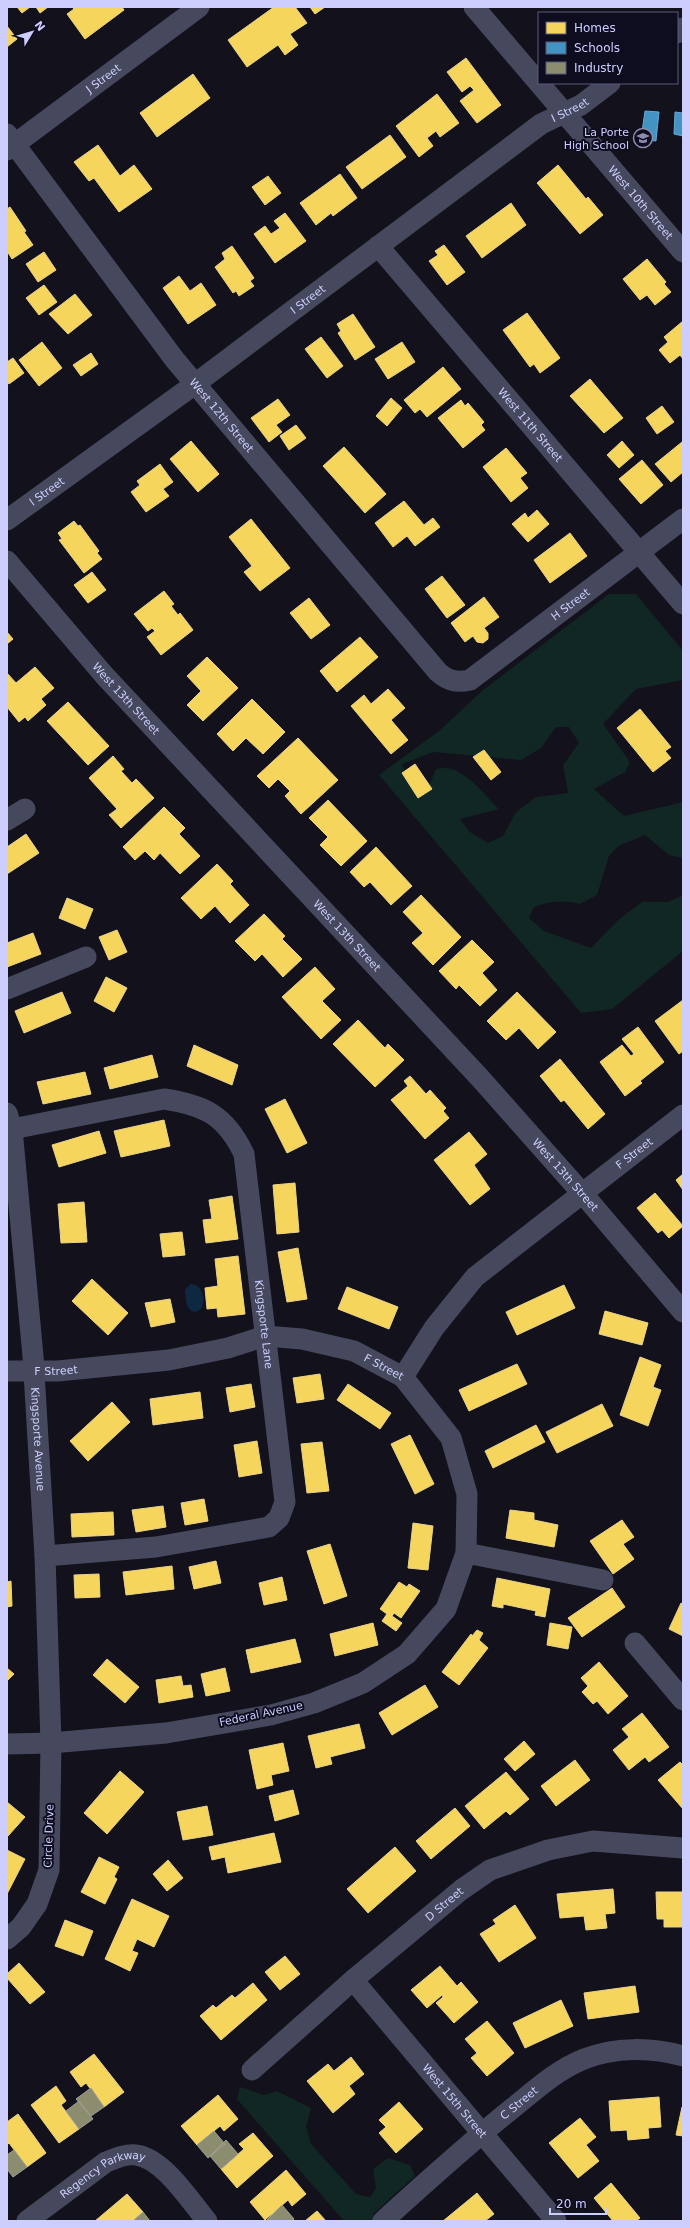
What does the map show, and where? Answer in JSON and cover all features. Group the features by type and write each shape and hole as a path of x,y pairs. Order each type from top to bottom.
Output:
{"street":[{"name":"J Street","path":"10,143 199,7"},
{"name":"West 10th Street","path":"474,7 538,82"},
{"name":"West 10th Street","path":"540,84 683,252"},
{"name":"I Street","path":"7,520 195,384 541,124 581,105 609,84"},
{"name":"West 12th Street","path":"10,143 175,360 438,672 454,682"},
{"name":"West 11th Street","path":"378,246 683,604"},
{"name":"H Street","path":"454,682 470,680 683,519"},
{"name":"West 13th Street","path":"7,561 104,675 480,1078 582,1193 683,1312"},
{"path":"7,820 25,809"},
{"path":"7,988 86,957"},
{"name":"Kingsporte Lane","path":"9,1124 164,1099 190,1103 214,1115 234,1133 244,1154 285,1502 279,1518 269,1527 156,1547 45,1556"},
{"name":"F Street","path":"7,1371 58,1371 169,1360 228,1348 265,1336 302,1339 354,1352 403,1377 434,1328 475,1277 683,1115"},
{"name":"Kingsporte Avenue","path":"9,1124 34,1370 45,1556 51,1743"},
{"name":"Federal Avenue","path":"7,1744 51,1743 166,1733 271,1715 314,1703 363,1684 407,1654 446,1609 466,1553 467,1494 451,1438 403,1377"},
{"path":"466,1553 603,1580"},
{"path":"635,1643 683,1700"},
{"name":"Circle Drive","path":"7,1939 21,1927 37,1904 49,1870 51,1743"},
{"name":"D Street","path":"252,2070 353,1980 461,1890 490,1870 548,1850 593,1841 683,1848"},
{"name":"West 15th Street","path":"353,1980 556,2221"},
{"name":"C Street","path":"383,2221 482,2132 554,2075 585,2059 618,2051 644,2049 683,2056"},
{"name":"Regency Parkway","path":"27,2221 106,2162 120,2156 136,2155 149,2159 164,2170 207,2221"}],"green space":[{"path":"609,594 636,594 683,651 683,680 636,689 603,724 630,762 625,772 594,789 624,816 683,802 683,858 669,855 645,835 618,846 609,856 597,895 580,904 557,902 546,903 534,907 529,918 544,931 591,948 618,920 642,902 668,902 683,895 683,951 612,1009 581,1013 379,775 439,731 483,690","holes":["556,727 569,727 579,743 563,765 568,793 536,797 516,812 503,836 488,843 470,832 460,819 499,809 471,780 454,770 445,768 436,769 428,788 408,782 402,764 433,752 521,760 541,748"]},
{"path":"240,2087 264,2095 277,2091 311,2108 306,2126 311,2144 356,2194 370,2197 376,2188 373,2169 388,2158 410,2165 415,2176 373,2214 377,2221 344,2221 237,2099"}],"water":[{"path":"190,1284 198,1286 202,1293 204,1302 201,1309 195,1312 189,1309 186,1300 185,1290"}],"building: Homes":[{"path":"17,7 30,7 22,13"},
{"path":"36,7 48,7 40,13"},
{"path":"72,7 122,7 124,10 85,39 67,14 74,9"},
{"path":"274,7 295,7 307,23 290,34 298,45 285,55 278,45 247,67 228,40"},
{"path":"310,7 325,7 315,14"},
{"path":"7,26 17,39 7,47"},
{"path":"466,58 501,105 477,123 460,101 474,90 470,86 462,92 447,72"},
{"path":"193,74 210,98 157,137 140,113"},
{"path":"437,94 459,123 440,137 436,131 427,138 433,146 419,157 396,126"},
{"path":"390,135 406,157 362,189 346,167"},
{"path":"98,145 120,176 134,165 152,189 119,212 94,178 89,181 74,162"},
{"path":"558,165 586,199 588,197 603,215 580,234 537,183"},
{"path":"340,174 357,198 333,216 331,213 316,225 300,203"},
{"path":"268,176 281,193 265,205 252,187"},
{"path":"511,203 526,225 482,258 466,236"},
{"path":"10,207 26,231 24,232 33,245 12,259 7,251 7,209"},
{"path":"285,213 306,241 275,263 254,234 265,226 271,234 280,228 274,221"},
{"path":"444,245 465,272 447,285 429,261 438,255 435,251"},
{"path":"232,246 254,278 250,281 254,286 239,296 236,291 233,293 215,267 225,259 222,253"},
{"path":"44,252 56,270 38,282 26,264"},
{"path":"647,259 666,282 664,284 671,292 655,305 647,295 640,300 623,279"},
{"path":"179,276 190,291 201,283 216,305 188,324 163,288"},
{"path":"44,285 57,302 39,315 26,298"},
{"path":"75,294 92,315 68,334 49,314"},
{"path":"527,313 560,358 540,373 534,364 530,367 503,330"},
{"path":"353,314 375,347 355,360 338,333 341,331 337,324"},
{"path":"683,321 683,359 680,355 670,363 659,350 668,342 664,337"},
{"path":"321,337 343,366 327,378 305,349"},
{"path":"42,342 62,368 39,386 19,360"},
{"path":"402,342 415,362 388,379 375,359"},
{"path":"91,353 98,364 81,376 73,365"},
{"path":"13,358 24,373 9,384 7,381 7,362"},
{"path":"443,367 461,389 427,417 420,409 415,413 404,400"},
{"path":"590,379 623,418 604,433 570,396"},
{"path":"391,398 402,408 387,426 376,416"},
{"path":"278,399 290,415 276,425 282,432 269,442 251,418"},
{"path":"461,400 465,406 468,403 484,422 481,425 485,430 463,448 438,418"},
{"path":"662,406 674,422 657,434 646,418"},
{"path":"296,425 306,438 289,450 280,436"},
{"path":"191,441 219,474 198,492 170,459"},
{"path":"622,441 634,455 619,468 607,455"},
{"path":"682,442 683,472 671,482 655,464"},
{"path":"344,447 386,494 365,513 323,466"},
{"path":"506,448 527,473 520,478 528,488 511,502 483,467"},
{"path":"642,460 663,485 641,504 619,479"},
{"path":"160,464 173,482 163,489 169,496 146,512 131,492 140,485 137,481"},
{"path":"404,501 424,525 433,518 440,527 415,546 407,536 393,547 375,523"},
{"path":"537,510 549,524 528,542 512,524 525,513 528,518"},
{"path":"251,519 290,568 260,591 244,572 252,566 229,537"},
{"path":"74,521 78,526 80,525 99,551 97,553 102,559 84,573 59,540 62,539 58,533"},
{"path":"570,533 587,556 550,583 534,560"},
{"path":"92,572 106,590 88,603 74,585"},
{"path":"442,576 465,605 447,618 425,589"},
{"path":"164,591 174,604 171,606 178,615 180,613 193,630 161,655 147,637 155,631 152,628 148,631 134,614"},
{"path":"484,597 499,617 484,628 488,633 488,639 483,643 477,642 473,636 465,642 451,623"},
{"path":"309,598 330,625 311,639 290,613"},
{"path":"7,632 13,639 7,644"},
{"path":"360,637 378,657 337,692 320,671"},
{"path":"207,657 238,688 203,721 187,705 201,691 187,676"},
{"path":"35,667 54,688 41,699 46,705 28,721 25,717 19,722 7,707 7,673 16,683"},
{"path":"388,689 405,708 391,720 408,740 391,754 351,706 364,695 371,704"},
{"path":"252,699 285,732 263,754 246,738 233,751 217,734"},
{"path":"68,702 109,746 88,765 47,721"},
{"path":"640,709 671,747 665,751 671,758 653,772 617,728"},
{"path":"298,738 338,780 301,814 285,796 290,791 278,779 269,788 257,776"},
{"path":"484,750 501,772 491,780 473,757"},
{"path":"113,756 124,769 121,771 132,783 136,779 154,798 121,828 109,815 117,809 89,778"},
{"path":"415,764 432,789 418,798 402,773"},
{"path":"328,800 367,841 341,866 320,845 328,837 309,818"},
{"path":"164,807 185,828 179,834 200,856 180,874 160,853 154,860 145,851 135,860 123,847"},
{"path":"26,834 39,853 7,874 7,847"},
{"path":"376,847 412,886 391,905 370,882 364,887 350,872"},
{"path":"217,864 233,881 230,884 249,905 230,923 215,906 201,919 181,898"},
{"path":"421,895 461,937 433,965 412,943 423,933 403,912"},
{"path":"67,898 93,909 85,929 59,918"},
{"path":"264,914 285,936 282,939 302,959 283,977 262,954 255,961 235,941"},
{"path":"117,930 127,952 109,960 99,937"},
{"path":"33,933 41,954 7,967 7,943"},
{"path":"472,940 494,962 482,973 497,990 480,1006 459,985 456,989 439,971"},
{"path":"315,967 335,989 322,1001 341,1020 321,1039 282,997"},
{"path":"106,977 127,988 114,1012 94,1001"},
{"path":"62,992 71,1013 24,1033 15,1011"},
{"path":"517,992 556,1032 538,1049 519,1028 506,1040 487,1021"},
{"path":"683,1000 683,1051 679,1054 655,1021"},
{"path":"358,1020 385,1048 388,1044 404,1060 375,1087 333,1044"},
{"path":"638,1027 664,1062 640,1081 642,1083 625,1096 600,1062 622,1045 631,1056 634,1054 622,1039"},
{"path":"194,1045 238,1065 232,1085 187,1066"},
{"path":"152,1055 158,1077 110,1089 104,1068"},
{"path":"560,1059 605,1114 588,1129 564,1100 561,1102 540,1076"},
{"path":"85,1072 91,1094 43,1104 37,1082"},
{"path":"410,1076 426,1094 430,1090 446,1108 443,1111 449,1118 425,1139 391,1100 408,1086 404,1081"},
{"path":"285,1099 307,1143 287,1153 265,1109"},
{"path":"164,1120 170,1146 121,1157 114,1131"},
{"path":"99,1131 106,1153 59,1167 52,1145"},
{"path":"469,1132 487,1154 474,1165 490,1189 470,1205 434,1160"},
{"path":"683,1174 683,1190 676,1180"},
{"path":"295,1183 299,1232 277,1234 273,1185"},
{"path":"655,1193 683,1226 669,1238 662,1230 658,1233 637,1208"},
{"path":"232,1196 238,1239 206,1243 203,1220 212,1219 209,1200"},
{"path":"84,1202 87,1242 61,1243 58,1204"},
{"path":"182,1232 185,1255 163,1257 160,1234"},
{"path":"298,1248 307,1299 287,1302 278,1252"},
{"path":"238,1256 245,1314 218,1317 217,1308 207,1309 205,1288 218,1286 215,1259"},
{"path":"92,1279 128,1313 108,1335 72,1301"},
{"path":"564,1285 575,1308 517,1335 506,1312"},
{"path":"347,1287 398,1307 389,1329 338,1309"},
{"path":"170,1299 175,1322 151,1327 145,1303"},
{"path":"605,1311 648,1323 642,1345 599,1334"},
{"path":"640,1357 661,1365 653,1387 661,1390 648,1426 620,1415"},
{"path":"517,1364 527,1384 469,1411 459,1390"},
{"path":"320,1374 324,1399 297,1403 293,1378"},
{"path":"251,1384 255,1407 230,1412 226,1388"},
{"path":"348,1384 391,1413 380,1429 337,1400"},
{"path":"200,1392 203,1418 153,1425 150,1399"},
{"path":"112,1402 130,1422 88,1461 70,1441"},
{"path":"602,1404 613,1426 557,1453 546,1432"},
{"path":"536,1425 545,1442 493,1468 485,1451"},
{"path":"410,1435 434,1484 415,1494 391,1444"},
{"path":"257,1441 262,1473 239,1477 234,1445"},
{"path":"322,1442 329,1491 307,1493 301,1444"},
{"path":"204,1499 208,1521 185,1525 181,1503"},
{"path":"163,1506 166,1527 136,1532 132,1510"},
{"path":"510,1510 534,1513 534,1520 558,1525 554,1547 506,1538"},
{"path":"113,1512 114,1535 72,1537 71,1514"},
{"path":"622,1520 634,1537 623,1544 634,1559 613,1574 590,1541"},
{"path":"413,1523 433,1526 428,1570 408,1568"},
{"path":"330,1544 347,1596 324,1604 307,1551"},
{"path":"216,1561 221,1583 194,1589 189,1567"},
{"path":"172,1566 174,1589 126,1595 123,1572"},
{"path":"99,1574 100,1597 75,1598 74,1575"},
{"path":"282,1577 287,1600 264,1605 259,1583"},
{"path":"497,1578 550,1589 545,1617 535,1615 536,1611 503,1604 503,1608 492,1606"},
{"path":"11,1581 12,1606 7,1607 7,1582"},
{"path":"399,1582 407,1587 409,1584 420,1591 401,1618 394,1613 392,1616 402,1623 396,1631 382,1621 387,1614 380,1609"},
{"path":"612,1588 625,1607 582,1637 568,1618"},
{"path":"681,1603 683,1604 683,1636 669,1629"},
{"path":"373,1623 378,1645 335,1656 330,1634"},
{"path":"550,1623 572,1627 568,1649 547,1645"},
{"path":"477,1630 483,1633 479,1640 488,1648 459,1685 442,1672 471,1634 472,1636"},
{"path":"295,1639 301,1662 251,1673 246,1650"},
{"path":"107,1659 139,1687 125,1703 93,1675"},
{"path":"599,1662 628,1696 608,1714 597,1701 593,1704 582,1692 588,1686 581,1678"},
{"path":"7,1668 14,1674 7,1681"},
{"path":"225,1668 230,1691 206,1696 201,1674"},
{"path":"181,1676 183,1686 191,1685 193,1697 159,1703 156,1680"},
{"path":"425,1685 438,1707 392,1735 379,1713"},
{"path":"642,1713 669,1747 649,1762 645,1757 629,1770 613,1750 629,1737 622,1729"},
{"path":"359,1724 365,1748 330,1757 332,1764 316,1768 308,1736"},
{"path":"524,1741 535,1754 515,1771 504,1759"},
{"path":"283,1743 289,1771 271,1775 273,1785 257,1789 249,1750"},
{"path":"575,1760 590,1780 556,1806 541,1786"},
{"path":"680,1762 683,1765 683,1809 658,1780"},
{"path":"120,1771 144,1792 107,1834 84,1813"},
{"path":"506,1772 529,1799 510,1815 506,1811 484,1829 465,1806"},
{"path":"293,1790 299,1814 275,1821 269,1796"},
{"path":"7,1802 25,1817 8,1836 7,1835"},
{"path":"207,1806 213,1835 183,1840 177,1812"},
{"path":"455,1808 470,1826 431,1859 416,1841"},
{"path":"274,1833 281,1862 228,1873 225,1857 212,1860 209,1847"},
{"path":"395,1847 416,1871 368,1913 347,1889"},
{"path":"7,1850 25,1859 7,1894"},
{"path":"99,1857 119,1867 114,1877 117,1879 105,1904 81,1892"},
{"path":"168,1860 183,1878 167,1891 153,1874"},
{"path":"613,1889 615,1913 605,1914 607,1928 586,1930 584,1916 560,1918 557,1894"},
{"path":"656,1892 683,1892 683,1927 664,1927 664,1919 657,1919"},
{"path":"132,1899 169,1916 154,1947 137,1939 132,1951 138,1953 130,1971 105,1959"},
{"path":"515,1905 536,1938 499,1962 480,1934 496,1924 493,1920"},
{"path":"65,1920 93,1931 83,1956 55,1946"},
{"path":"285,1956 300,1974 280,1990 265,1972"},
{"path":"19,1963 45,1992 30,2004 7,1978 7,1974"},
{"path":"440,1966 457,1986 461,1982 478,2002 454,2023 436,2003 443,1997 442,1995 427,2008 411,1990"},
{"path":"253,1983 267,2000 221,2040 200,2016 213,2005 216,2008 232,1995 235,1998"},
{"path":"635,1986 639,2012 588,2019 584,1993"},
{"path":"561,2000 573,2026 525,2048 513,2023"},
{"path":"487,2021 514,2053 487,2076 471,2058 477,2053 465,2039"},
{"path":"94,2054 124,2092 104,2107 86,2083 81,2087 70,2072"},
{"path":"351,2057 364,2074 349,2086 355,2094 333,2113 307,2081 328,2064 334,2071"},
{"path":"56,2086 66,2101 61,2105 79,2129 59,2143 31,2105"},
{"path":"218,2095 238,2119 224,2131 220,2126 197,2145 181,2126"},
{"path":"659,2097 661,2127 648,2128 649,2138 628,2140 627,2130 611,2131 609,2101"},
{"path":"399,2102 423,2129 396,2153 379,2133 386,2127 379,2120"},
{"path":"683,2107 683,2136 676,2135"},
{"path":"18,2114 46,2153 27,2167 9,2143 7,2145 7,2122"},
{"path":"580,2118 596,2137 586,2145 599,2161 578,2178 549,2143"},
{"path":"253,2133 273,2156 237,2188 221,2169 244,2149 239,2144"},
{"path":"286,2170 306,2194 292,2206 288,2200 265,2220 250,2202"},
{"path":"611,2183 640,2218 636,2221 613,2221 594,2198"},
{"path":"477,2193 494,2214 485,2221 443,2221"},
{"path":"127,2194 143,2212 133,2221 95,2221"},
{"path":"317,2211 326,2221 305,2221"}],"building: Schools":[{"path":"645,111 659,112 656,141 641,139"},
{"path":"675,112 683,113 683,136 674,134"}],"building: Industry":[{"path":"91,2088 104,2107 91,2116 76,2099"},
{"path":"79,2101 93,2119 79,2129 66,2111"},
{"path":"214,2131 225,2144 208,2158 197,2145"},
{"path":"226,2140 238,2154 221,2169 210,2156"},
{"path":"14,2150 27,2167 13,2177 7,2169 7,2155"},
{"path":"282,2205 294,2219 292,2221 266,2221"},
{"path":"143,2212 150,2221 133,2221"}],"place":[{"name":"La Porte High School","path":"643,138"}]}
